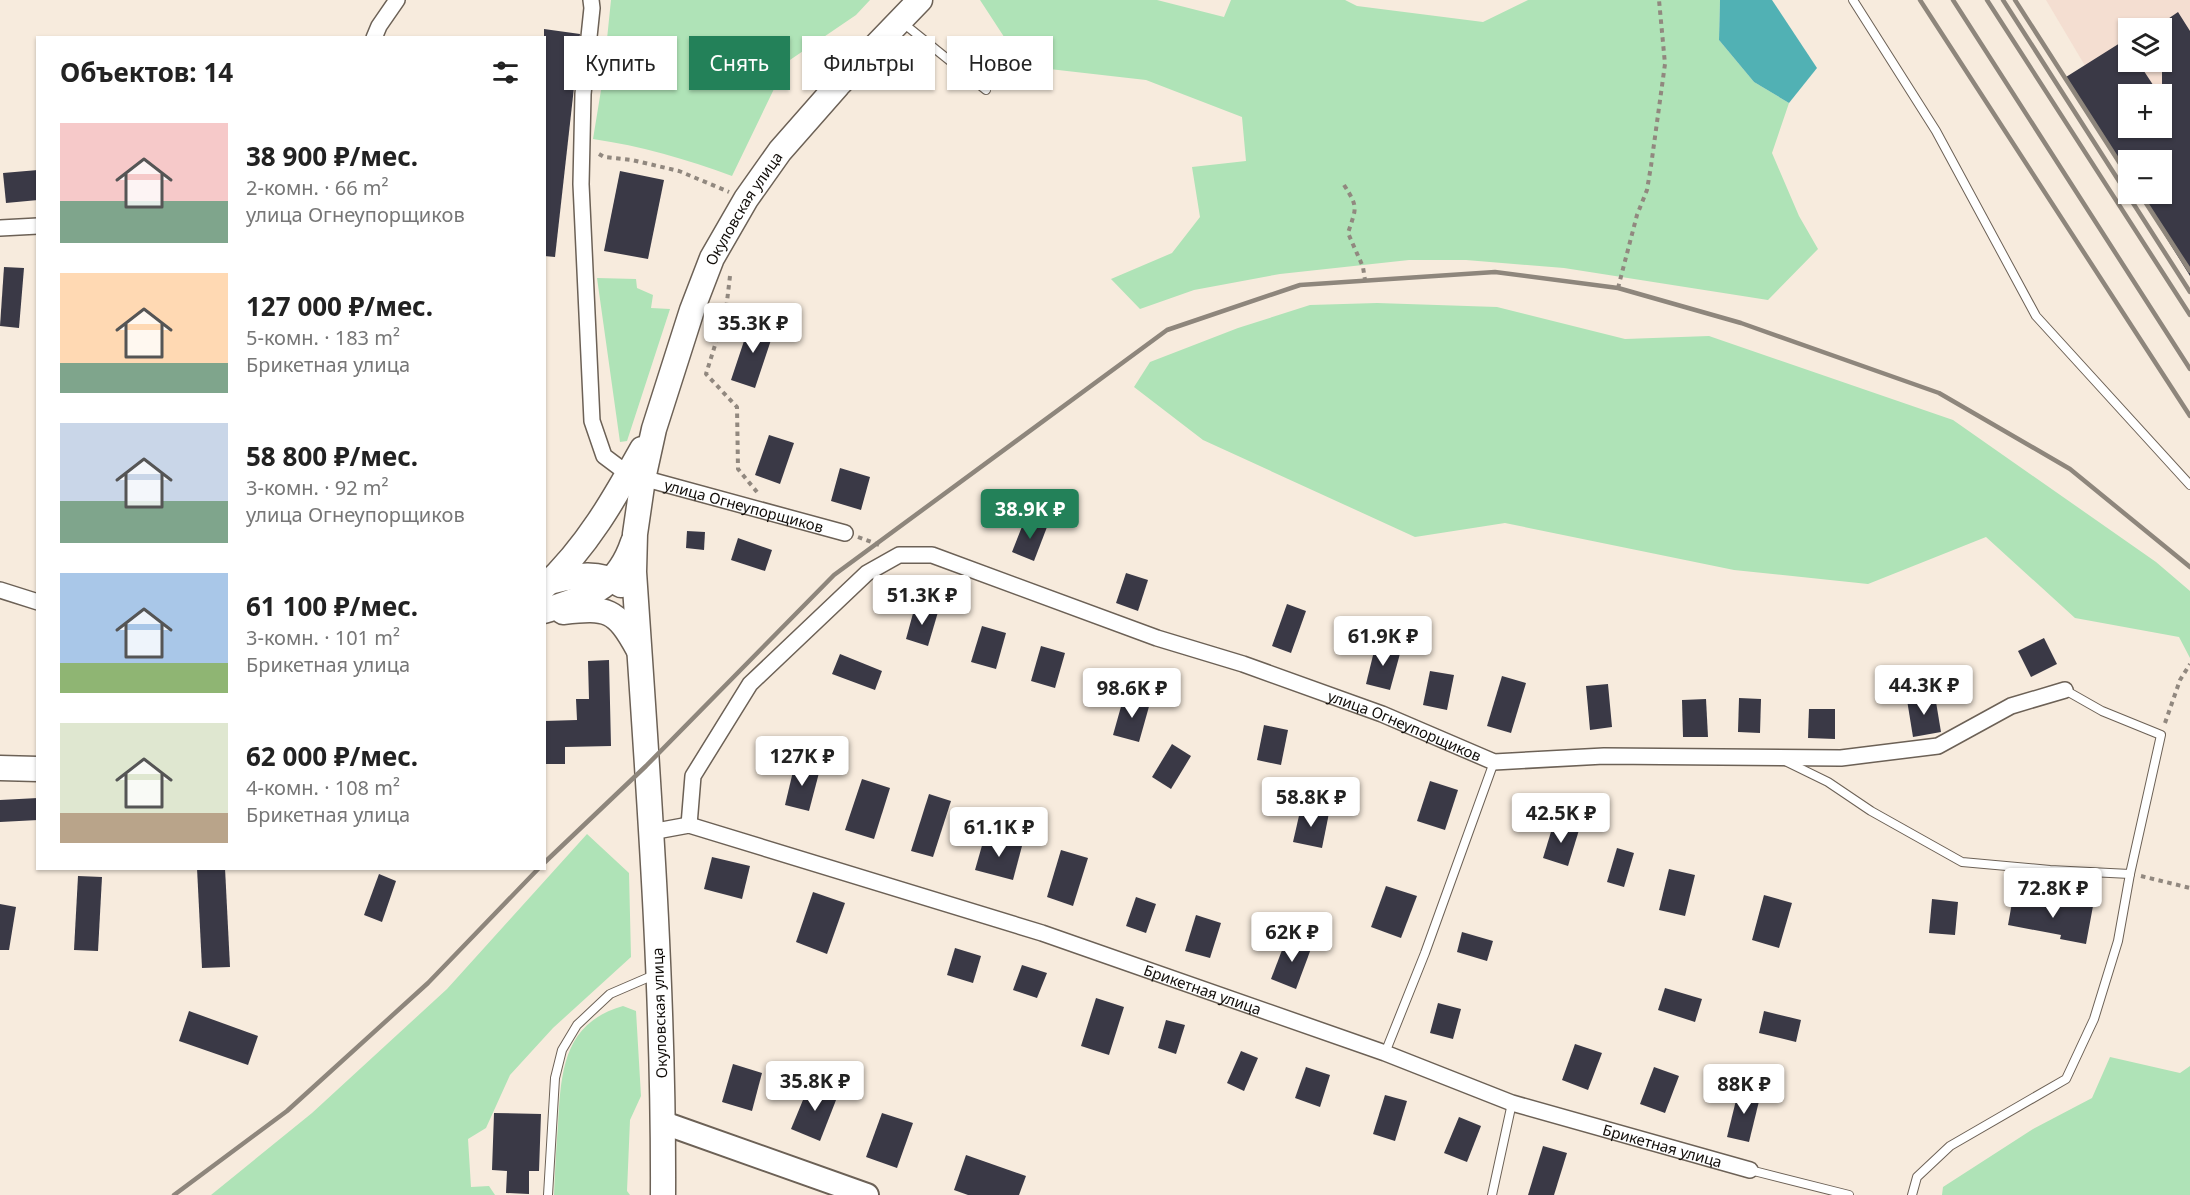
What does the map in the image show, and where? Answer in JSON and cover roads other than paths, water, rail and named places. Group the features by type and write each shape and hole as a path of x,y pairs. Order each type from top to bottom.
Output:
{"main road":[{"name":"Окуловская улица","path":"663,1195 664,1123 658,974 634,572 635,477 654,429 692,310 712,258 746,199 780,151 838,85 920,0"},
{"path":"547,585 635,477"},
{"path":"546,611 604,588 628,556 635,534"},
{"path":"547,585 581,574 600,575 622,586 629,594 637,612"},
{"path":"546,612 588,609 615,615 625,626 640,654"},
{"path":"0,768 36,769"}],"street":[{"path":"375,36 378,26 397,0"},
{"path":"591,0 583,94 581,184 592,421 604,456 635,477"},
{"path":"0,228 36,226"},
{"name":"улица Огнеупорщиков","path":"635,477 845,533"},
{"name":"улица Огнеупорщиков","path":"689,825 693,776 750,684 867,573 898,555 932,555 1157,638 1243,664 1382,714 1494,762 1604,756 1841,758 1938,746 2011,706 2065,690"},
{"path":"0,590 36,601"},
{"name":"Брикетная улица","path":"651,832 689,825 1042,933 1384,1053 1512,1103 1750,1170"},
{"path":"664,1123 867,1195"}],"lane":[{"path":"1853,0 1936,131 2036,316 2190,485"},
{"path":"900,20 947,58"},
{"path":"1912,1195 1917,1177 1950,1146 2066,1079 2094,1019 2118,941 2130,874 2161,735 2102,711 2065,690"},
{"path":"1775,757 1828,782 1871,811 1962,861 2050,870 2130,874"},
{"path":"1384,1053 1425,953 1494,762"},
{"path":"548,1195 555,1078 562,1050 577,1025 610,994 658,974"},
{"path":"1492,1195 1512,1103"},
{"path":"1750,1170 1849,1195"}],"water":[{"path":"1720,0 1772,0 1817,68 1789,103 1754,82 1719,40"}],"railway":[{"path":"1920,0 2190,416"},
{"path":"1953,0 2190,369"},
{"path":"1987,0 2190,315"},
{"path":"2003,0 2190,292"},
{"path":"2015,0 2118,160"},
{"path":"2146,204 2190,271"},
{"path":"546,861 646,766 834,575 1167,330 1300,285 1495,272 1618,288 1741,323 1939,393 2070,469 2190,567"},
{"path":"174,1195 287,1111 428,983 537,870"}]}
